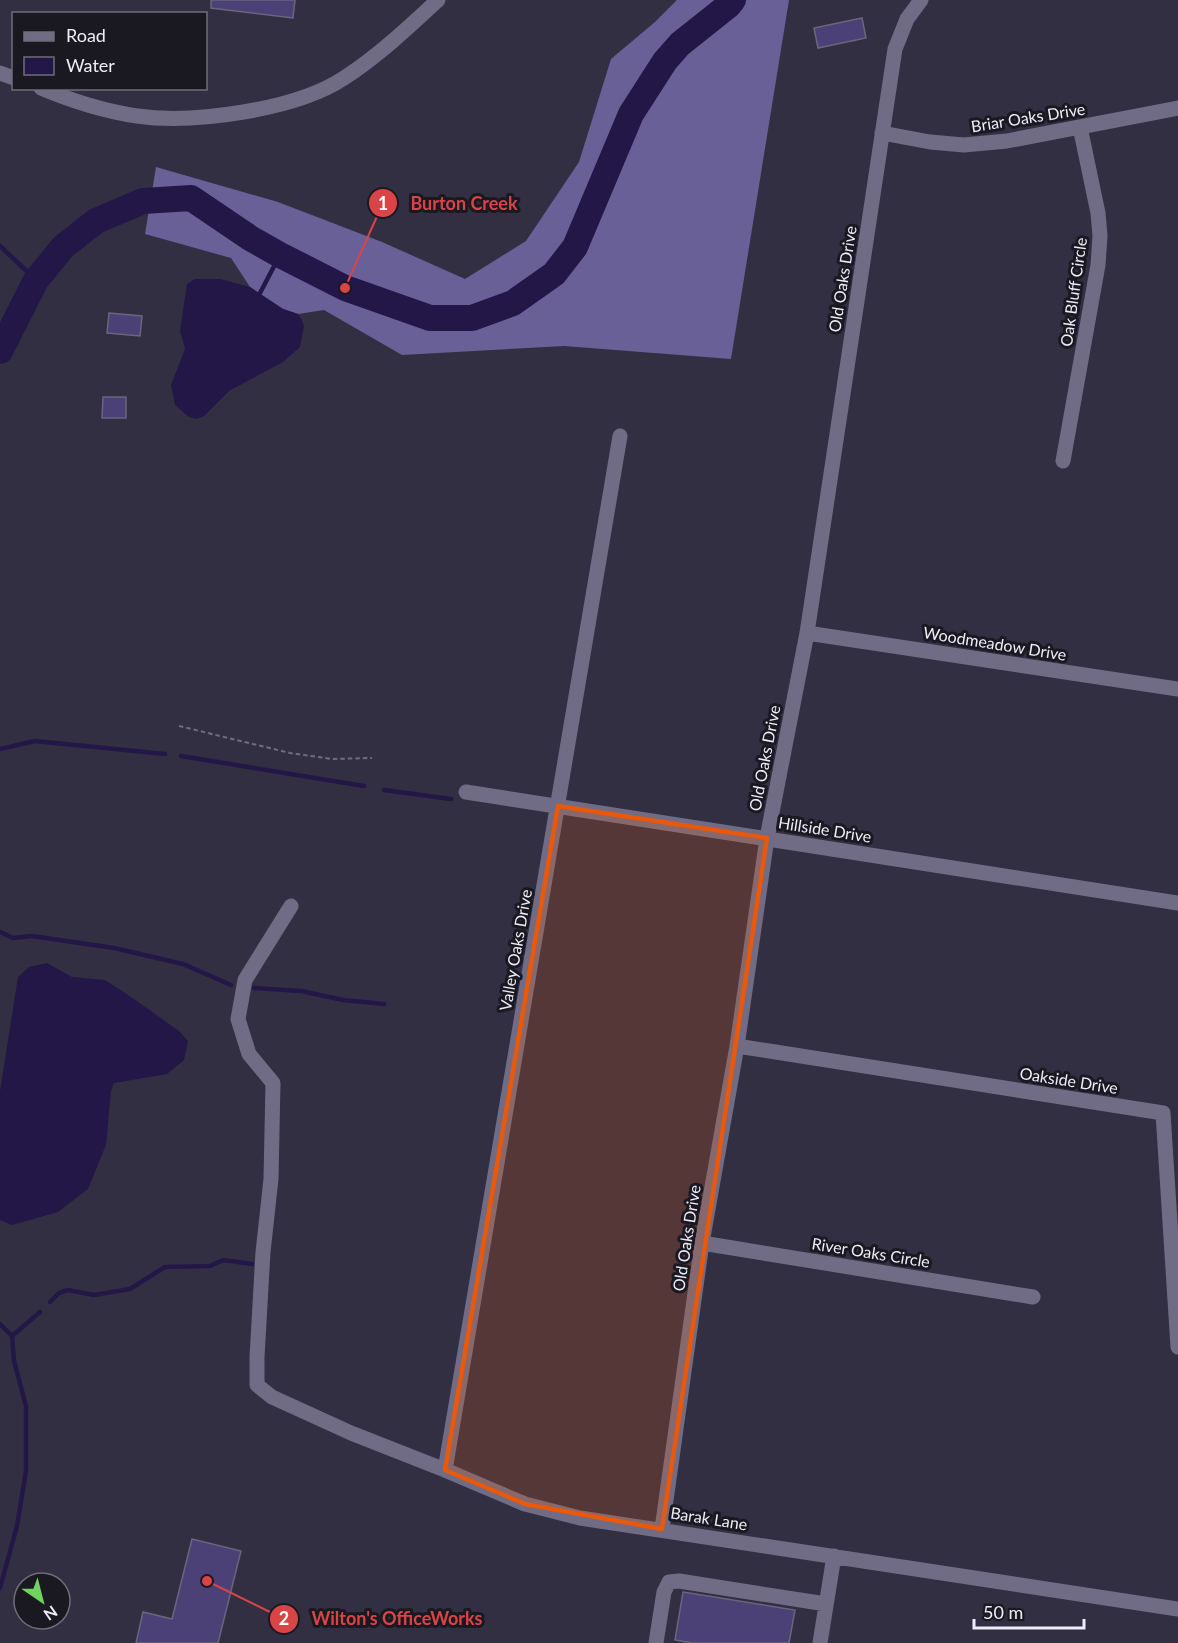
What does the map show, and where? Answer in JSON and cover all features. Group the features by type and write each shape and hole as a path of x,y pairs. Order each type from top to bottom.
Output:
{"street":[{"path":"46,90 94,107 145,117 187,118 253,111 288,102 343,79 410,26 438,0"},
{"name":"Old Oaks Drive","path":"662,1529 702,1242 737,1046 766,838 807,633 895,49 907,20 921,0"},
{"name":"Briar Oaks Drive","path":"882,133 930,142 964,145 1007,141 1178,108"},
{"name":"Oak Bluff Circle","path":"1064,461 1098,266 1100,236 1098,213 1080,127"},
{"name":"Valley Oaks Drive","path":"445,1470 620,436"},
{"name":"Woodmeadow Drive","path":"807,633 1178,689"},
{"name":"Hillside Drive","path":"466,792 1178,903"},
{"name":"Barak Lane","path":"291,906 245,980 238,1020 249,1054 273,1083 271,1179 263,1252 257,1357 257,1385 272,1398 525,1504 580,1518 1178,1609"},
{"name":"Oakside Drive","path":"737,1046 1163,1113 1178,1347"},
{"name":"River Oaks Circle","path":"702,1242 1033,1297"},
{"path":"820,1643 834,1556"},
{"path":"656,1643 664,1592 669,1582 679,1581 826,1604"}],"path":[{"path":"179,726 290,753 332,759 372,758"}],"highlighted area":[{"path":"558,806 767,838 662,1529 525,1504 445,1470"}],"shaded area":[{"path":"677,0 789,0 731,359 564,346 402,355 324,310 298,314 283,309 250,287 231,258 145,234 156,167 278,202 382,242 465,279 526,241 579,162 611,59"}],"water":[{"path":"195,279 220,279 250,287 283,309 298,314 304,326 300,347 283,362 229,391 204,416 197,419 189,417 175,405 171,385 185,349 180,331 187,284"},
{"path":"47,963 72,977 105,980 179,1031 188,1041 184,1060 167,1074 114,1083 111,1091 106,1145 88,1189 58,1212 12,1225 0,1220 0,1091 18,977 29,967"}],"building":[{"path":"211,0 295,0 293,18 211,8"},
{"path":"862,18 866,38 818,48 814,28"},
{"path":"109,313 142,316 140,336 107,333"},
{"path":"103,397 126,397 126,418 102,418"},
{"path":"192,1539 241,1551 218,1643 136,1643 143,1612 172,1619"},
{"path":"683,1592 795,1610 789,1643 692,1643 675,1640"}],"waterway":[{"path":"0,351 36,280 63,247 96,221 143,201 191,198 250,238 345,288 430,318 472,318 513,303 554,274 575,247 631,114 665,61 680,44 733,0"},
{"path":"0,246 36,280"},
{"path":"260,293 280,255"},
{"path":"0,749 35,741 165,754"},
{"path":"181,756 364,786"},
{"path":"384,790 451,799"},
{"path":"0,932 13,938 32,936 114,948 183,964 231,985"},
{"path":"254,988 301,991 343,1000 384,1004"},
{"path":"50,1302 59,1293 68,1290 94,1295 130,1289 165,1267 210,1266 223,1260 252,1264"},
{"path":"12,1336 40,1312"},
{"path":"0,1324 12,1336 14,1361 26,1406 26,1471 17,1526 0,1588"}],"place":[{"name":"Burton Creek","path":"345,288"},
{"name":"Wilton's OfficeWorks","path":"207,1581"}]}
